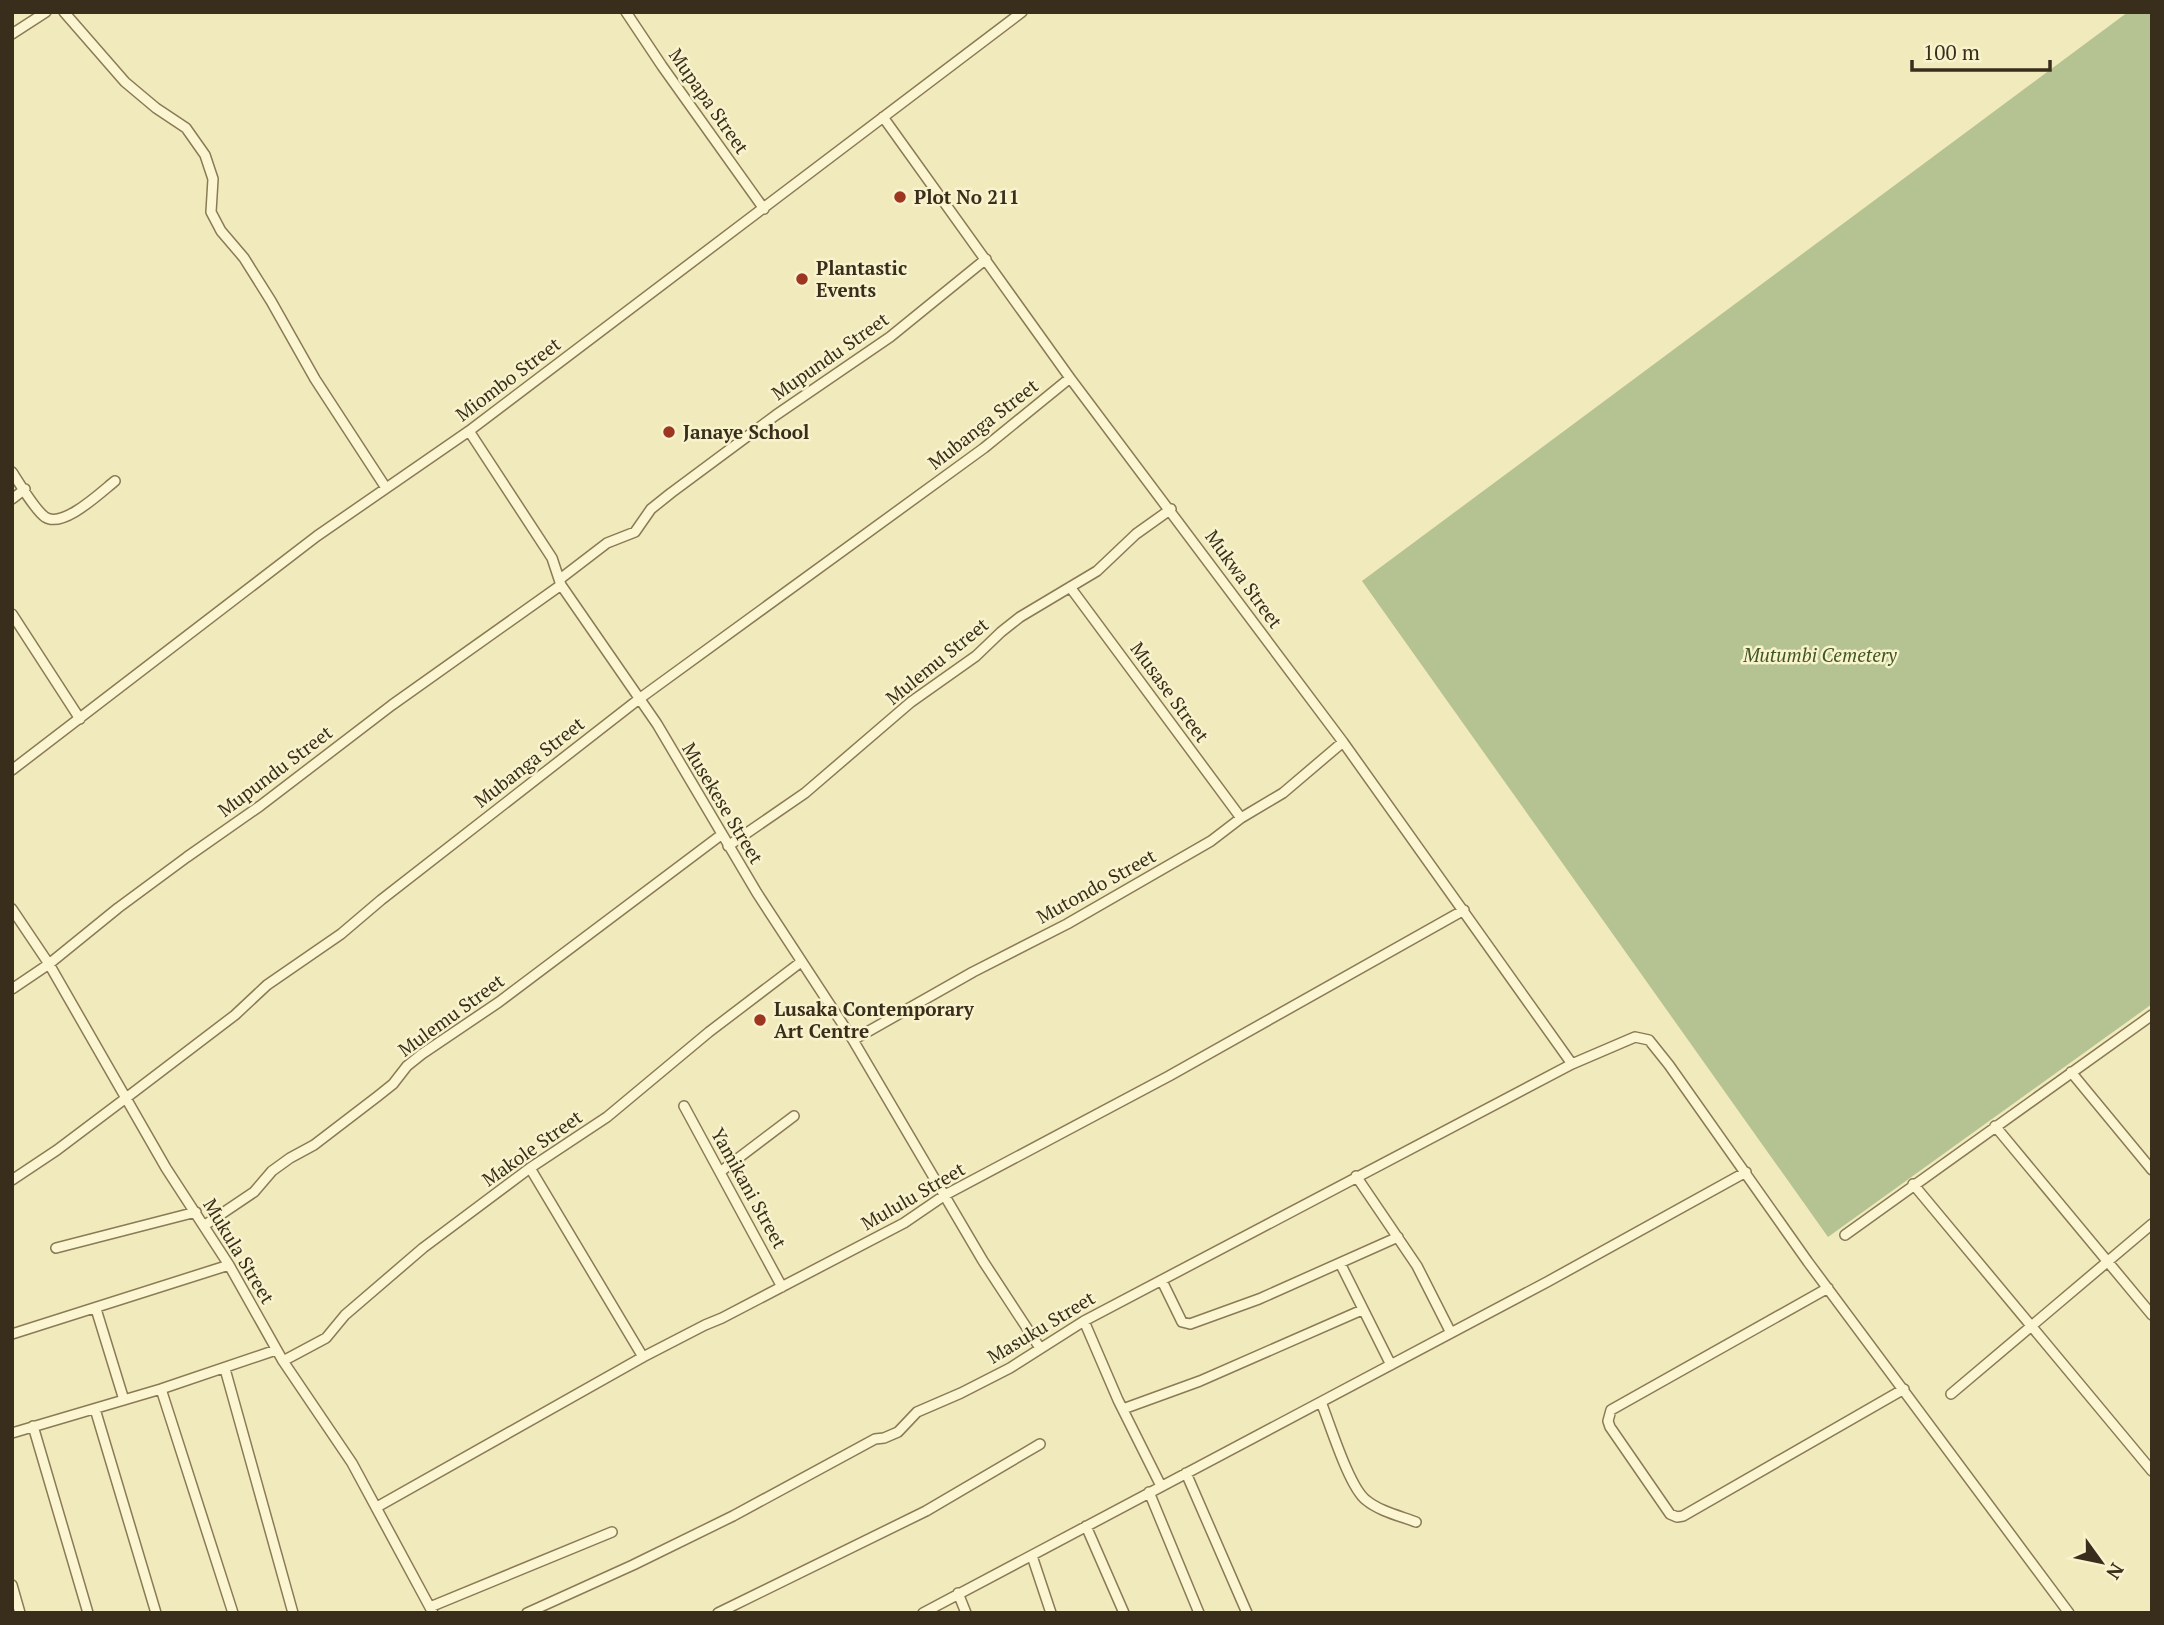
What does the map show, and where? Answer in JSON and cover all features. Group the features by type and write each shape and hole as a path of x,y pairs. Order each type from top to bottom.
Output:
{"street":[{"path":"12,34 46,12"},
{"path":"64,12 125,82 186,128 205,155 213,179 211,212 220,231 244,258 315,379 386,488"},
{"name":"Mupapa Street","path":"626,12 764,209"},
{"name":"Miombo Street","path":"12,770 317,536 469,431 1022,12"},
{"name":"Mukwa Street","path":"883,117 1070,378 1171,509 1343,742 1572,1064"},
{"name":"Mupundu Street","path":"12,989 561,582 607,544 635,532 651,509 671,493 776,415 890,337 986,259"},
{"name":"Mubanga Street","path":"12,1180 57,1150 235,1015 267,985 341,934 392,891 639,699 984,448 1070,378"},
{"name":"Musekese Street","path":"469,431 552,558 561,582 657,724 721,835 853,1040 983,1261 1040,1348"},
{"path":"12,472 40,512 46,518 55,520 66,517 115,481"},
{"path":"12,499 25,489"},
{"name":"Mulemu Street","path":"728,846 805,793 911,702 976,656 1020,617 1097,571 1136,534 1171,509"},
{"name":"Musase Street","path":"1070,587 1241,818"},
{"path":"12,614 80,719"},
{"name":"Mutondo Street","path":"853,1040 973,972 1090,911 1211,841 1241,818 1283,793 1343,742"},
{"name":"Mulemu Street","path":"205,1226 254,1192 272,1171 314,1145 378,1096 422,1054 499,1002 721,835"},
{"name":"Mukula Street","path":"12,909 49,964 166,1168 229,1265 276,1350 352,1463 431,1610"},
{"name":"Mululu Street","path":"377,1507 643,1357 904,1223 945,1195 1169,1076 1464,910"},
{"name":"Makole Street","path":"283,1361 326,1338 345,1315 423,1248 530,1168 607,1117 709,1032 801,962"},
{"path":"1845,1235 2152,1015"},
{"name":"Masuku Street","path":"527,1613 733,1516 875,1439 898,1432 917,1412 961,1394 1010,1368 1084,1321 1572,1064 1635,1037 1649,1040 1828,1288 2069,1613"},
{"path":"2071,1072 2152,1170"},
{"name":"Yamikani Street","path":"684,1106 782,1287"},
{"path":"720,1172 794,1116"},
{"path":"1995,1126 2152,1315"},
{"path":"530,1168 643,1357"},
{"path":"923,1613 1451,1333 1746,1172"},
{"path":"1356,1176 1417,1266 1451,1333"},
{"path":"1913,1184 2152,1471"},
{"path":"56,1248 196,1212"},
{"path":"1951,1395 2152,1224"},
{"path":"1162,1281 1182,1322 1190,1325 1259,1299 1398,1237"},
{"path":"1340,1263 1391,1364"},
{"path":"12,1334 229,1265"},
{"path":"1828,1288 1611,1410 1608,1421 1610,1427 1670,1514 1683,1516 1904,1389"},
{"path":"96,1309 124,1400"},
{"path":"1123,1409 1200,1381 1362,1310"},
{"path":"1084,1321 1161,1486"},
{"path":"12,1433 225,1369 276,1350"},
{"path":"225,1369 293,1613"},
{"path":"161,1389 233,1613"},
{"path":"1321,1402 1348,1469 1363,1498 1371,1504 1416,1522"},
{"path":"95,1409 156,1613"},
{"path":"33,1426 88,1613"},
{"path":"718,1613 926,1511 1040,1444"},
{"path":"1186,1473 1247,1613"},
{"path":"1149,1492 1199,1613"},
{"path":"1086,1527 1124,1613"},
{"path":"431,1610 612,1532"},
{"path":"1032,1556 1051,1613"},
{"path":"12,1585 20,1613"},
{"path":"958,1593 966,1613"}],"green space":[{"name":"Mutumbi Cemetery","path":"2128,12 2152,12 2152,1004 1828,1237 1362,581"}],"place":[{"name":"Plot No 211","path":"900,197"},
{"name":"Plantastic Events","path":"802,279"},
{"name":"Janaye School","path":"669,432"},
{"name":"Lusaka Contemporary Art Centre","path":"760,1020"}]}
